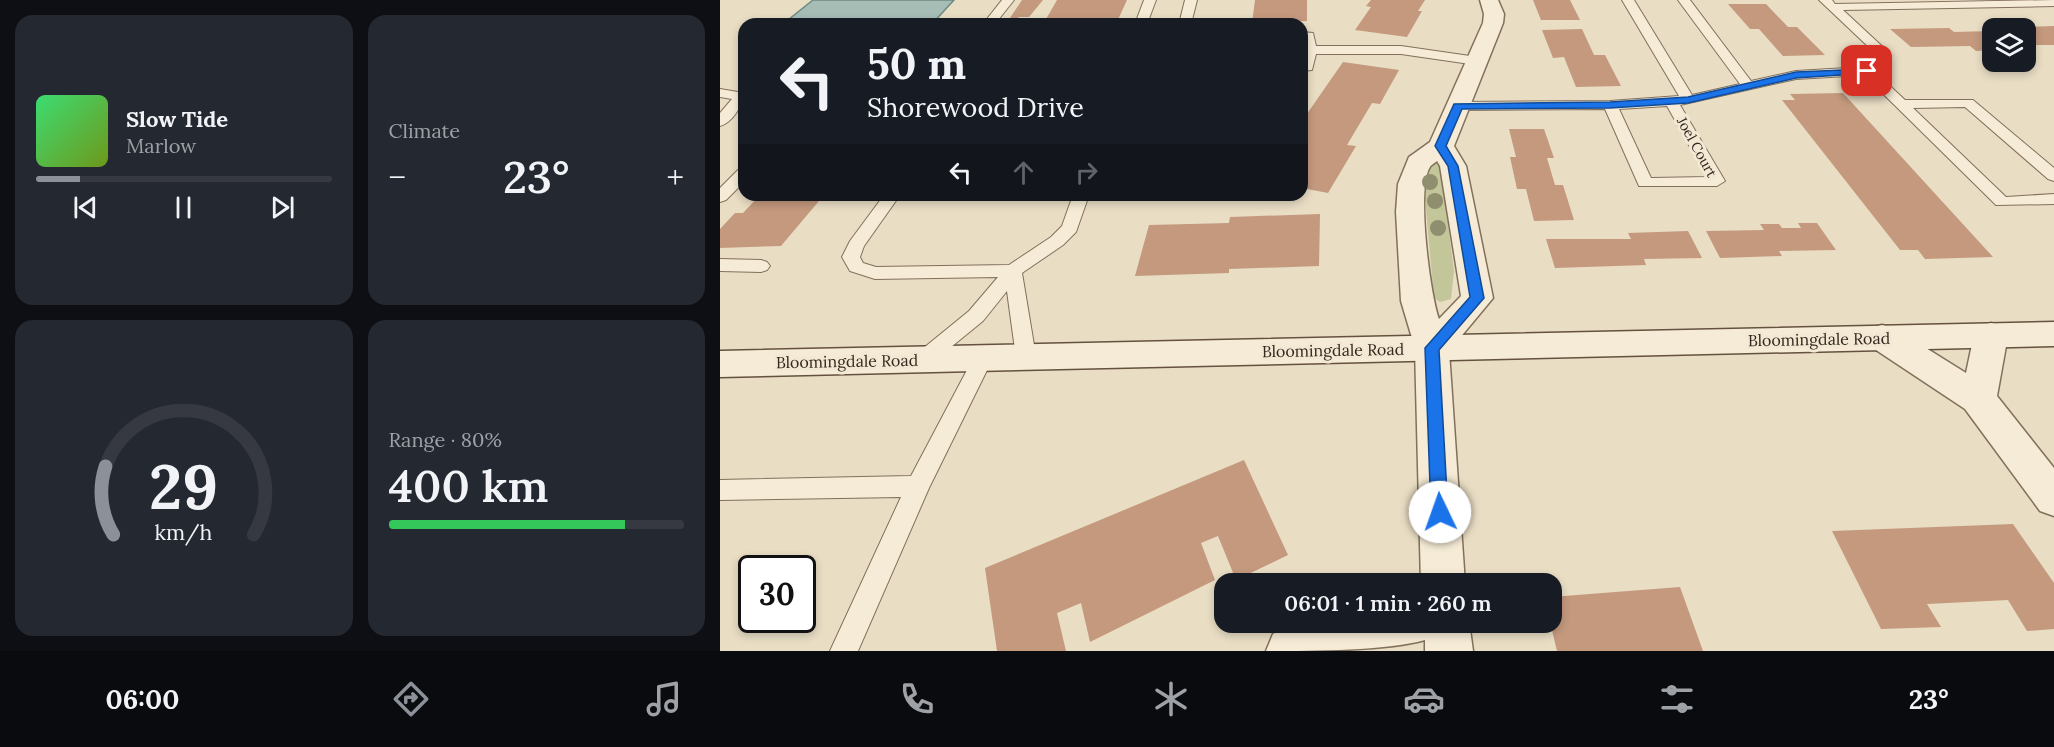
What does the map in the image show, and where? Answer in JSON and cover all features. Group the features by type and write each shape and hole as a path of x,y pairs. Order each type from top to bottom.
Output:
{"street":[{"path":"1442,573 1432,348 1417,301 1410,184 1418,163 1441,146 1493,23 1494,14 1489,0"},
{"path":"1432,348 1477,298 1453,166 1441,146"},
{"name":"Bloomingdale Road","path":"720,364 2054,334"},
{"path":"1978,399 1991,335"},
{"path":"1882,337 1978,399 2054,498"},
{"path":"1298,647 1333,633"},
{"path":"1447,633 1449,651"}],"lane":[{"path":"994,18 1008,0"},
{"path":"1143,18 1150,0"},
{"path":"1186,18 1191,0"},
{"path":"1628,0 1688,100"},
{"path":"1684,0 1748,86"},
{"path":"1829,4 2054,3"},
{"path":"1458,106 1610,105 1688,100 1796,75 1867,71 1883,62 1881,52 1829,4"},
{"path":"1308,36 1310,50 1308,61"},
{"path":"1310,50 1401,50 1477,61"},
{"path":"1867,71 2002,202 2054,199"},
{"path":"720,93 738,95"},
{"path":"720,122 738,101"},
{"name":"Joel Court","path":"1610,105 1645,183 1717,181 1671,101"},
{"path":"1901,104 1968,103 2054,176"},
{"path":"720,197 738,179"},
{"path":"888,201 856,245 851,257 856,267 875,273 1013,271"},
{"path":"922,360 976,316 1013,271 1057,241 1070,228 1079,201"},
{"path":"720,265 761,266"},
{"path":"1013,271 1026,357"},
{"path":"844,651 918,486 983,358"},
{"path":"720,490 918,486"}],"green space":[{"path":"1431,161 1440,162 1454,271 1451,299 1440,302 1434,298 1424,187 1424,179"}],"water":[{"path":"813,0 954,0 938,18 790,18"}],"building":[{"path":"1022,0 1043,0 1029,17 1010,18"},
{"path":"1057,0 1127,0 1119,18 1047,18"},
{"path":"1255,0 1307,0 1307,18 1253,18"},
{"path":"1371,0 1425,0 1418,11 1422,11 1407,37 1355,30 1371,7 1366,6"},
{"path":"1533,0 1570,0 1580,20 1541,20"},
{"path":"1728,4 1766,4 1788,27 1797,27 1825,55 1783,56 1759,29 1750,29"},
{"path":"2054,26 2054,45 2036,45 2036,27"},
{"path":"1949,28 1954,32 1982,31 1982,51 1976,51 1970,46 1911,47 1890,29"},
{"path":"1582,29 1594,55 1605,55 1621,86 1576,87 1564,57 1553,58 1542,30"},
{"path":"1343,62 1399,70 1380,104 1372,103 1347,145 1356,146 1328,193 1308,189 1308,112"},
{"path":"1843,93 1993,257 1925,259 1918,250 1900,250 1782,100 1795,100 1790,94"},
{"path":"1509,129 1544,129 1554,158 1547,158 1555,185 1563,185 1574,220 1534,221 1526,189 1517,189 1510,157 1516,157"},
{"path":"754,201 819,201 781,246 720,248 720,229 735,213 743,213"},
{"path":"1320,214 1319,266 1229,269 1229,273 1135,276 1149,225 1229,223 1230,217"},
{"path":"1798,223 1817,223 1836,250 1779,251 1782,256 1720,258 1706,231 1764,230 1760,224 1779,224 1782,228 1801,228"},
{"path":"1688,231 1702,258 1644,259 1646,265 1555,268 1546,239 1631,239 1628,233"},
{"path":"1244,460 1288,555 1251,573 1233,573 1218,536 1201,543 1214,580 1090,642 1081,603 1057,613 1066,651 997,651 985,568"},
{"path":"2013,524 2054,583 2054,629 2027,631 2008,600 1927,604 1941,627 1881,629 1832,531"},
{"path":"1680,587 1703,651 1557,651 1553,633 1562,633 1562,596"}],"route":[{"path":"1440,512 1432,348 1477,298 1453,166 1441,146 1458,106 1610,105 1688,100 1796,75 1867,71"}]}
